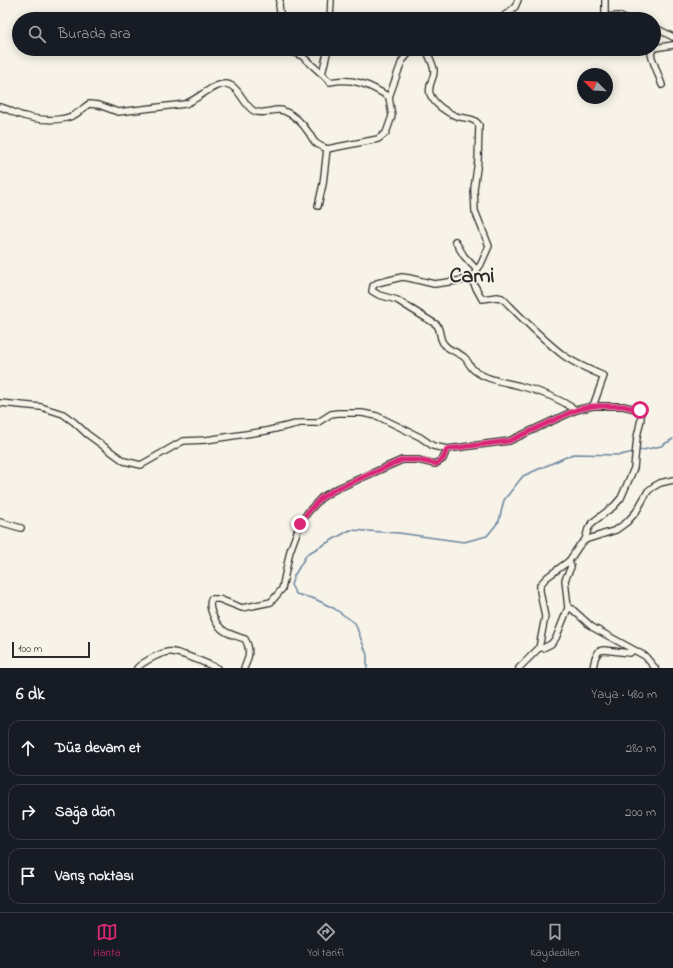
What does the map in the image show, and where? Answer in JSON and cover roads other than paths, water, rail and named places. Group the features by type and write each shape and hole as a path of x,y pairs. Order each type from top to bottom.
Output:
{"street":[{"path":"280,0 280,12"},
{"path":"330,12 331,0"},
{"path":"509,12 515,7 518,0"},
{"path":"605,0 605,12"},
{"path":"661,31 673,37"},
{"path":"661,48 673,45"},
{"path":"302,56 330,82 338,80 353,81 372,86 389,97"},
{"path":"322,74 326,56"},
{"path":"0,107 6,108 23,116 50,120 75,115 89,104 100,105 118,112 185,104 191,102 207,90 226,84 234,86 246,105 254,111 263,113 280,110 292,115 304,124 316,143 327,149 378,139 386,133 392,116 389,97 402,61 406,56"},
{"path":"429,56 434,70 429,88 430,95 448,113 472,119 479,125 478,161 474,189 475,211 489,246 481,264 476,269 471,279"},
{"path":"652,56 662,85"},
{"path":"318,206 323,184 327,149"},
{"path":"455,241 464,256 476,269"},
{"path":"471,279 434,284 402,277 377,283 372,286 372,291 379,295 397,300 437,324 440,329 441,340 444,344 464,357 472,369 479,374 500,382 521,386 563,401 576,410"},
{"path":"471,279 482,299 497,296 502,298 563,355 581,366 604,376 593,406"},
{"path":"0,403 41,407 63,414 124,461 141,465 183,441 206,440 266,431 300,423 317,423 331,414 338,413 362,413 377,416 420,437 433,446 447,449 509,441 576,410 593,406 623,406 640,410 634,468 621,498 614,506 593,522 588,529 585,540"},
{"path":"244,668 249,654 249,645 245,639 228,634 217,625 210,606 212,599 220,599 242,608 271,602 282,589 290,551 300,524 308,512 321,498 334,490 402,460 418,460 436,464 443,459 447,449"},
{"path":"519,668 539,648 545,617 540,585 546,578 569,561 585,540 616,530 627,522 636,512 648,491 660,483 673,480"},
{"path":"0,522 20,528"},
{"path":"539,648 552,644 556,638 568,608 565,580 571,567 569,561"},
{"path":"568,608 572,609 592,627 645,656 655,668"},
{"path":"593,668 595,658 599,651 604,650 630,654 633,650"},
{"path":"137,668 141,664 160,655 172,652 217,668"}],"waterway":[{"path":"638,451 661,446 673,439"},
{"path":"367,668 367,655 355,623 335,609 315,599 296,594 291,585 294,576 307,554 350,530 399,533 464,542 487,536 499,521 504,500 523,476 573,454 620,455 634,452"}],"district":[{"name":"Cami","path":"472,277"}]}
